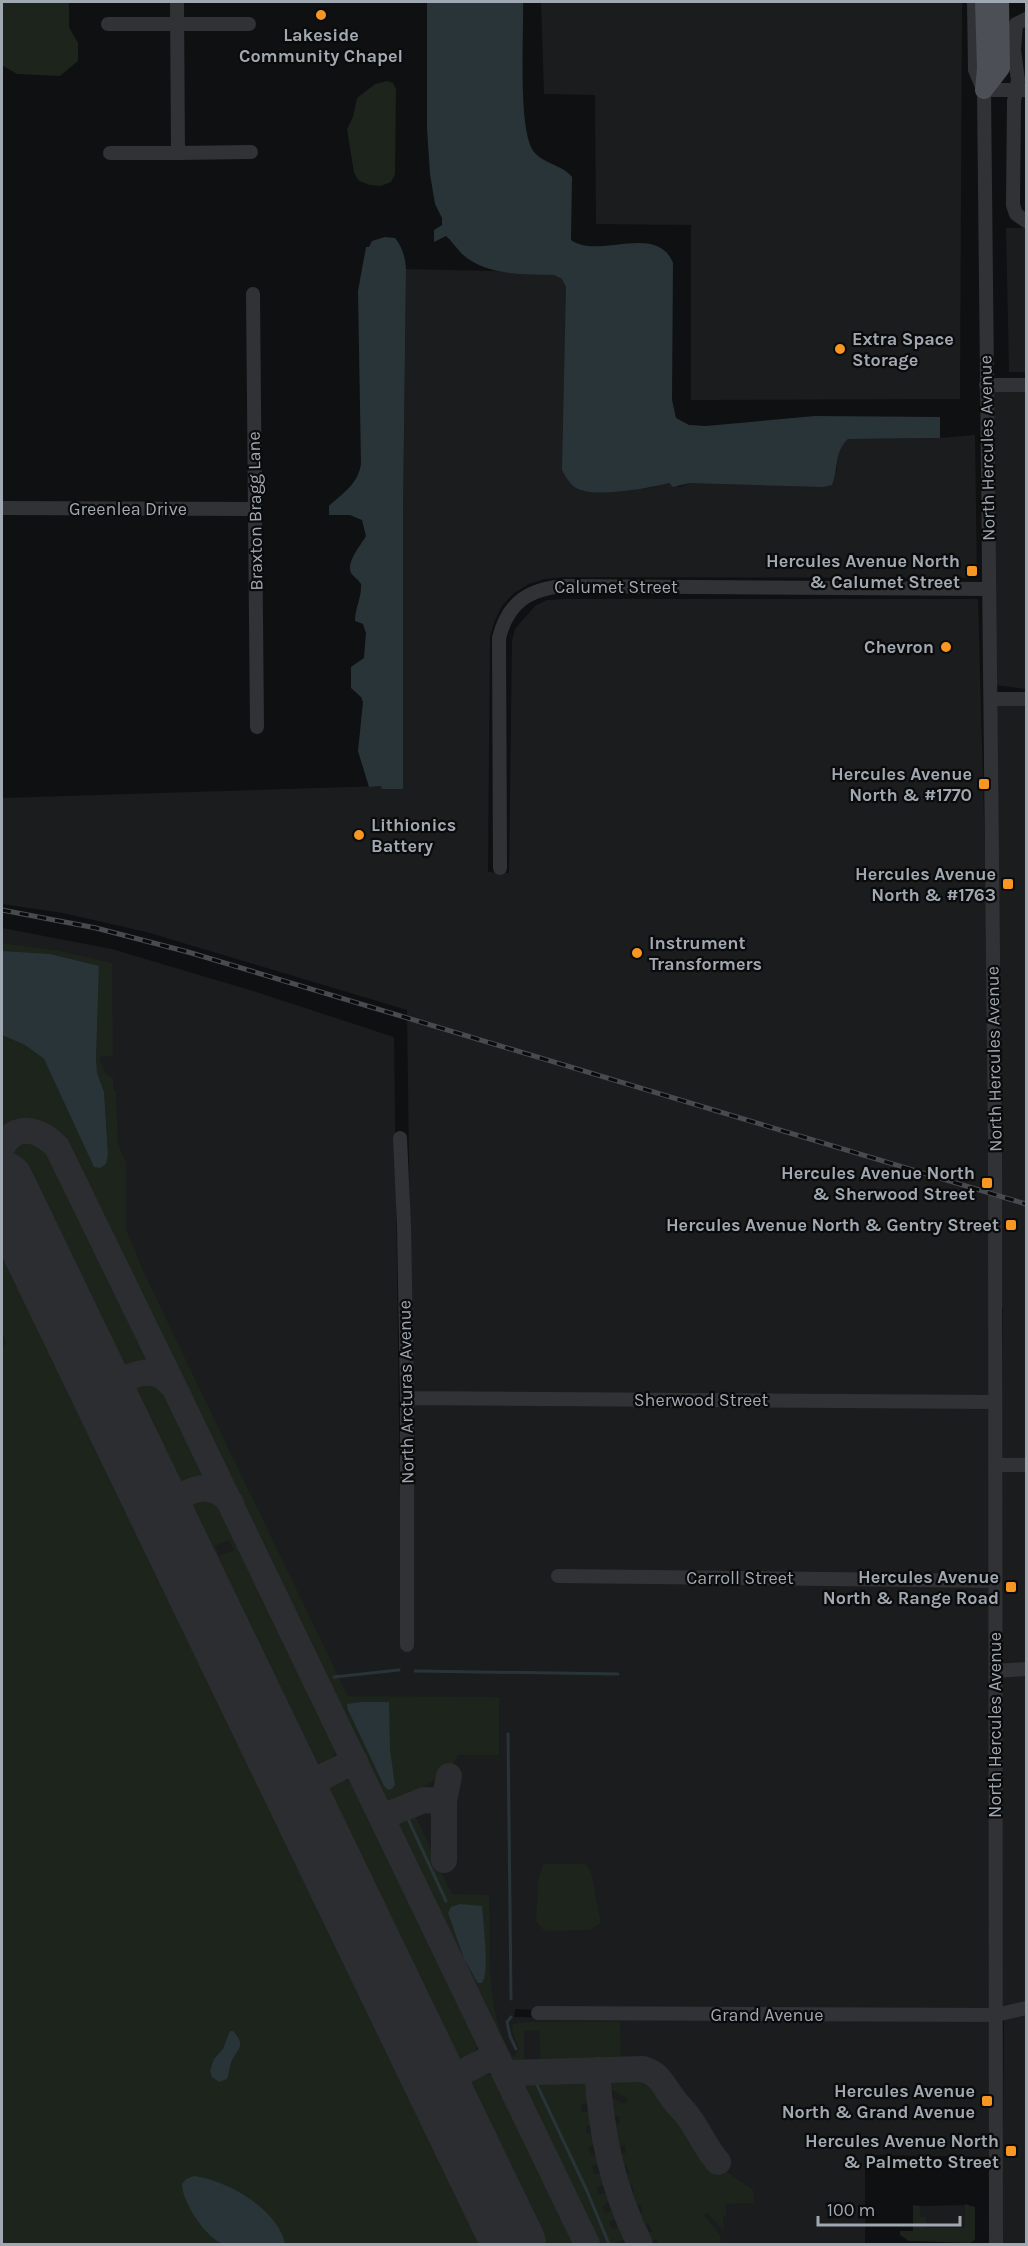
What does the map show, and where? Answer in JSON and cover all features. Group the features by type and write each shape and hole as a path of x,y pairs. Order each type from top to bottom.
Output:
{"main road":[{"path":"984,2 986,68 984,90"},
{"path":"984,90 1001,68 1000,2"}],"street":[{"path":"177,2 178,153"},
{"name":"North Hercules Avenue","path":"974,2 975,70 984,90"},
{"name":"North Hercules Avenue","path":"993,2 994,57 984,90 995,1135 996,2244"},
{"path":"1026,19 1016,24 1015,34 1018,80 1021,91 1013,205 1016,214 1026,220"},
{"path":"108,24 249,24"},
{"path":"984,90 1021,91"},
{"path":"110,153 250,152"},
{"name":"Braxton Bragg Lane","path":"253,294 257,727"},
{"path":"986,385 1026,385"},
{"name":"Greenlea Drive","path":"2,508 254,509"},
{"name":"Calumet Street","path":"500,868 499,638 509,613 518,602 531,593 546,587 564,586 989,589"},
{"path":"991,699 1026,699"},
{"name":"North Arcturas Avenue","path":"400,1138 407,1398 407,1645"},
{"name":"Sherwood Street","path":"407,1398 995,1402"},
{"path":"995,1465 1026,1465"},
{"name":"Carroll Street","path":"558,1576 995,1581"},
{"path":"996,1671 1026,1669"},
{"name":"Grand Avenue","path":"538,2013 996,2015 1026,2008"}],"shaded area":[{"path":"2,2 69,2 69,27 78,43 78,61 60,76 17,74 3,66"},
{"path":"427,2 523,2 523,99 528,136 536,154 563,169 572,177 571,240 582,245 596,246 641,243 654,245 665,251 673,263 672,400 676,418 689,425 706,426 815,416 940,417 940,438 848,439 841,449 832,485 823,487 690,483 673,487 669,483 600,493 581,490 572,485 562,470 566,287 562,279 554,275 518,274 494,270 462,254 446,236 434,242 434,230 442,225 442,218 435,204 430,174 427,128"},
{"path":"541,2 962,2 960,399 691,400 691,225 596,224 595,95 544,94"},
{"path":"387,81 393,83 396,89 395,174 391,182 381,186 370,185 359,181 354,173 347,129 353,117 357,98 375,84"},
{"path":"1006,228 1026,228 1026,372 1009,372"},
{"path":"385,237 395,238 398,242 406,269 403,789 369,787 358,751 363,702 351,688 351,667 364,658 366,633 363,624 355,621 361,584 350,569 352,559 366,536 362,520 350,515 329,515 329,506 353,483 361,464 358,291 366,247 369,247 372,241"},
{"path":"406,269 495,271 554,275 562,279 566,287 582,491 648,488 670,482 679,487 690,483 836,473 839,448 848,439 940,438 975,435 977,578 565,577 544,579 529,584 514,593 502,606 490,636 488,872 509,873 512,640 515,629 535,606 547,600 566,599 978,599 987,927 990,1396 412,1392 407,1010 146,932 63,913 2,904 2,798 381,786 403,788"},
{"path":"992,391 1026,391 1026,689 996,685"},
{"path":"996,704 1026,704 1026,1460 1001,1460 1003,1308 999,1308"},
{"path":"2,928 112,949 253,991 394,1037 402,1651 412,1650 412,1403 990,1407 990,1575 554,1571 553,1581 990,1586 991,2010 534,2008 534,2010 515,2009 514,2017 991,2021 991,2157 865,2155 865,2244 446,2244 2,1477"},
{"path":"2,943 60,951 112,963 113,1056 101,1056 99,1059 106,1074 113,1078 113,1089 116,1091 118,1144 126,1163 126,1229 142,1268 348,1696 499,1697 499,1755 458,1755 443,1773 397,1802 386,1802 378,1794 60,1140 40,1125 19,1125 2,1131 2,1035 25,1045 44,1059 94,1166 100,1168 106,1164 108,1154 104,1092 97,1073 96,1058 99,967 50,954 2,951","holes":["348,1710 390,1749 395,1785 384,1786"]},
{"path":"2,951 50,954 99,966 96,1058 97,1073 104,1092 108,1155 106,1164 100,1168 94,1167 44,1059 25,1045 2,1035"},
{"path":"22,1137 38,1138 50,1148 154,1363 129,1364 111,1373 8,1158 10,1145"},
{"path":"2,1222 496,2244 2,2244 2,1349 6,1343 2,1330"},
{"path":"144,1381 152,1381 168,1391 211,1479 192,1478 168,1489 126,1402 131,1388"},
{"path":"1001,1471 1026,1471 1026,1664 1000,1665"},
{"path":"203,1497 212,1497 224,1505 340,1744 328,1762 312,1765 298,1760 185,1525 189,1507 194,1501","holes":["229,1540 234,1550 219,1556 215,1546"]},
{"path":"1026,1675 1026,2003 1001,2008 1000,1676"},
{"path":"389,1702 390,1749 395,1785 392,1789 388,1790 384,1786 348,1710 347,1704"},
{"path":"341,1781 351,1781 360,1786 480,2036 475,2050 466,2057 454,2059 440,2054 322,1809 325,1790"},
{"path":"411,1813 415,1815 452,1894 488,1895 489,1897 493,2001 497,2021 513,2057 519,2049 512,2030 513,2024 620,2022 621,2058 613,2065 541,2066 539,2030 524,2031 524,2067 504,2058 397,1833 396,1826 399,1819","holes":["448,1913 485,1961 475,1978 464,1959"]},
{"path":"543,1864 585,1864 591,1872 601,1923 590,1930 544,1931 536,1921 538,1881"},
{"path":"460,1904 482,1906 486,1968 482,1983 478,1983 464,1959 448,1913 451,1907"},
{"path":"1026,2014 1026,2244 1002,2244 1004,2019"},
{"path":"230,2031 233,2031 240,2041 240,2048 231,2063 227,2079 219,2082 212,2077 210,2071"},
{"path":"629,2073 649,2077 656,2082 716,2164 753,2190 754,2203 726,2204 726,2215 723,2216 724,2231 707,2213 704,2215 720,2235 721,2244 659,2244 656,2239 644,2244 641,2239 643,2235 652,2231 648,2224 637,2229 633,2224 632,2217 643,2212 640,2204 628,2208 624,2203 623,2196 634,2192 632,2185 620,2188 617,2177 629,2173 627,2166 615,2167 613,2157 626,2153 625,2145 610,2146 607,2125 620,2123 619,2116 605,2117 602,2093 625,2104 628,2099 603,2085 600,2077 601,2074"},
{"path":"483,2074 494,2076 501,2081 580,2244 532,2244 463,2102 467,2084 473,2078"},
{"path":"588,2075 592,2079 594,2103 581,2105 581,2112 596,2111 599,2124 586,2126 586,2133 600,2133 601,2144 589,2146 590,2155 604,2154 604,2164 592,2166 594,2174 607,2173 609,2183 597,2187 599,2194 612,2192 613,2200 602,2206 606,2213 616,2209 620,2217 609,2222 612,2229 623,2226 628,2233 627,2238 618,2242 619,2244 595,2244 524,2098 525,2085 534,2076"},
{"path":"194,2176 236,2190 250,2199 273,2220 281,2231 285,2244 229,2245 209,2235 190,2209 183,2192 182,2184 186,2179"},
{"path":"965,2204 975,2207 975,2240 970,2243 909,2241 900,2235 900,2231 913,2231 913,2205 920,2206 920,2217 926,2217 926,2228 965,2228"},
{"path":"965,2205 965,2228 926,2228 926,2217 920,2217 920,2206"}],"waterway":[{"path":"334,1677 399,1670"},
{"path":"415,1671 618,1674"},
{"path":"508,1734 511,1999"},
{"path":"408,1819 446,1901"},
{"path":"511,2017 507,2022 516,2049"},
{"path":"537,2085 587,2191 609,2244"}],"taxiway":[{"path":"2,1147 8,1139 21,1131 36,1132 57,1147 174,1387"},
{"path":"113,1413 117,1389 131,1376 144,1373 157,1374 174,1387 587,2244"},
{"path":"171,1533 173,1507 188,1492 209,1489 220,1493 231,1503"},
{"path":"294,1791 355,1761"},
{"path":"444,1801 449,1776"},
{"path":"382,1817 424,1800 444,1801 444,1860"},
{"path":"437,2085 496,2055"},
{"path":"505,2073 643,2069 649,2071 660,2080 688,2116 718,2162"},
{"path":"597,2070 601,2116 615,2181 640,2244"}],"runway":[{"path":"2,1183 514,2244"}],"railway":[{"path":"2,910 96,928 188,952 1026,1204"}],"place":[{"name":"Lakeside Community Chapel","path":"321,15"},
{"name":"Extra Space Storage","path":"840,349"},
{"name":"Hercules Avenue North & Calumet Street","path":"972,571"},
{"name":"Chevron","path":"946,647"},
{"name":"Hercules Avenue North & #1770","path":"984,784"},
{"name":"Lithionics Battery","path":"359,835"},
{"name":"Hercules Avenue North & #1763","path":"1008,884"},
{"name":"Instrument Transformers","path":"637,953"},
{"name":"Hercules Avenue North & Sherwood Street","path":"987,1183"},
{"name":"Hercules Avenue North & Gentry Street","path":"1011,1225"},
{"name":"Hercules Avenue North & Range Road","path":"1011,1587"},
{"name":"Hercules Avenue North & Grand Avenue","path":"987,2101"},
{"name":"Hercules Avenue North & Palmetto Street","path":"1011,2151"}]}
